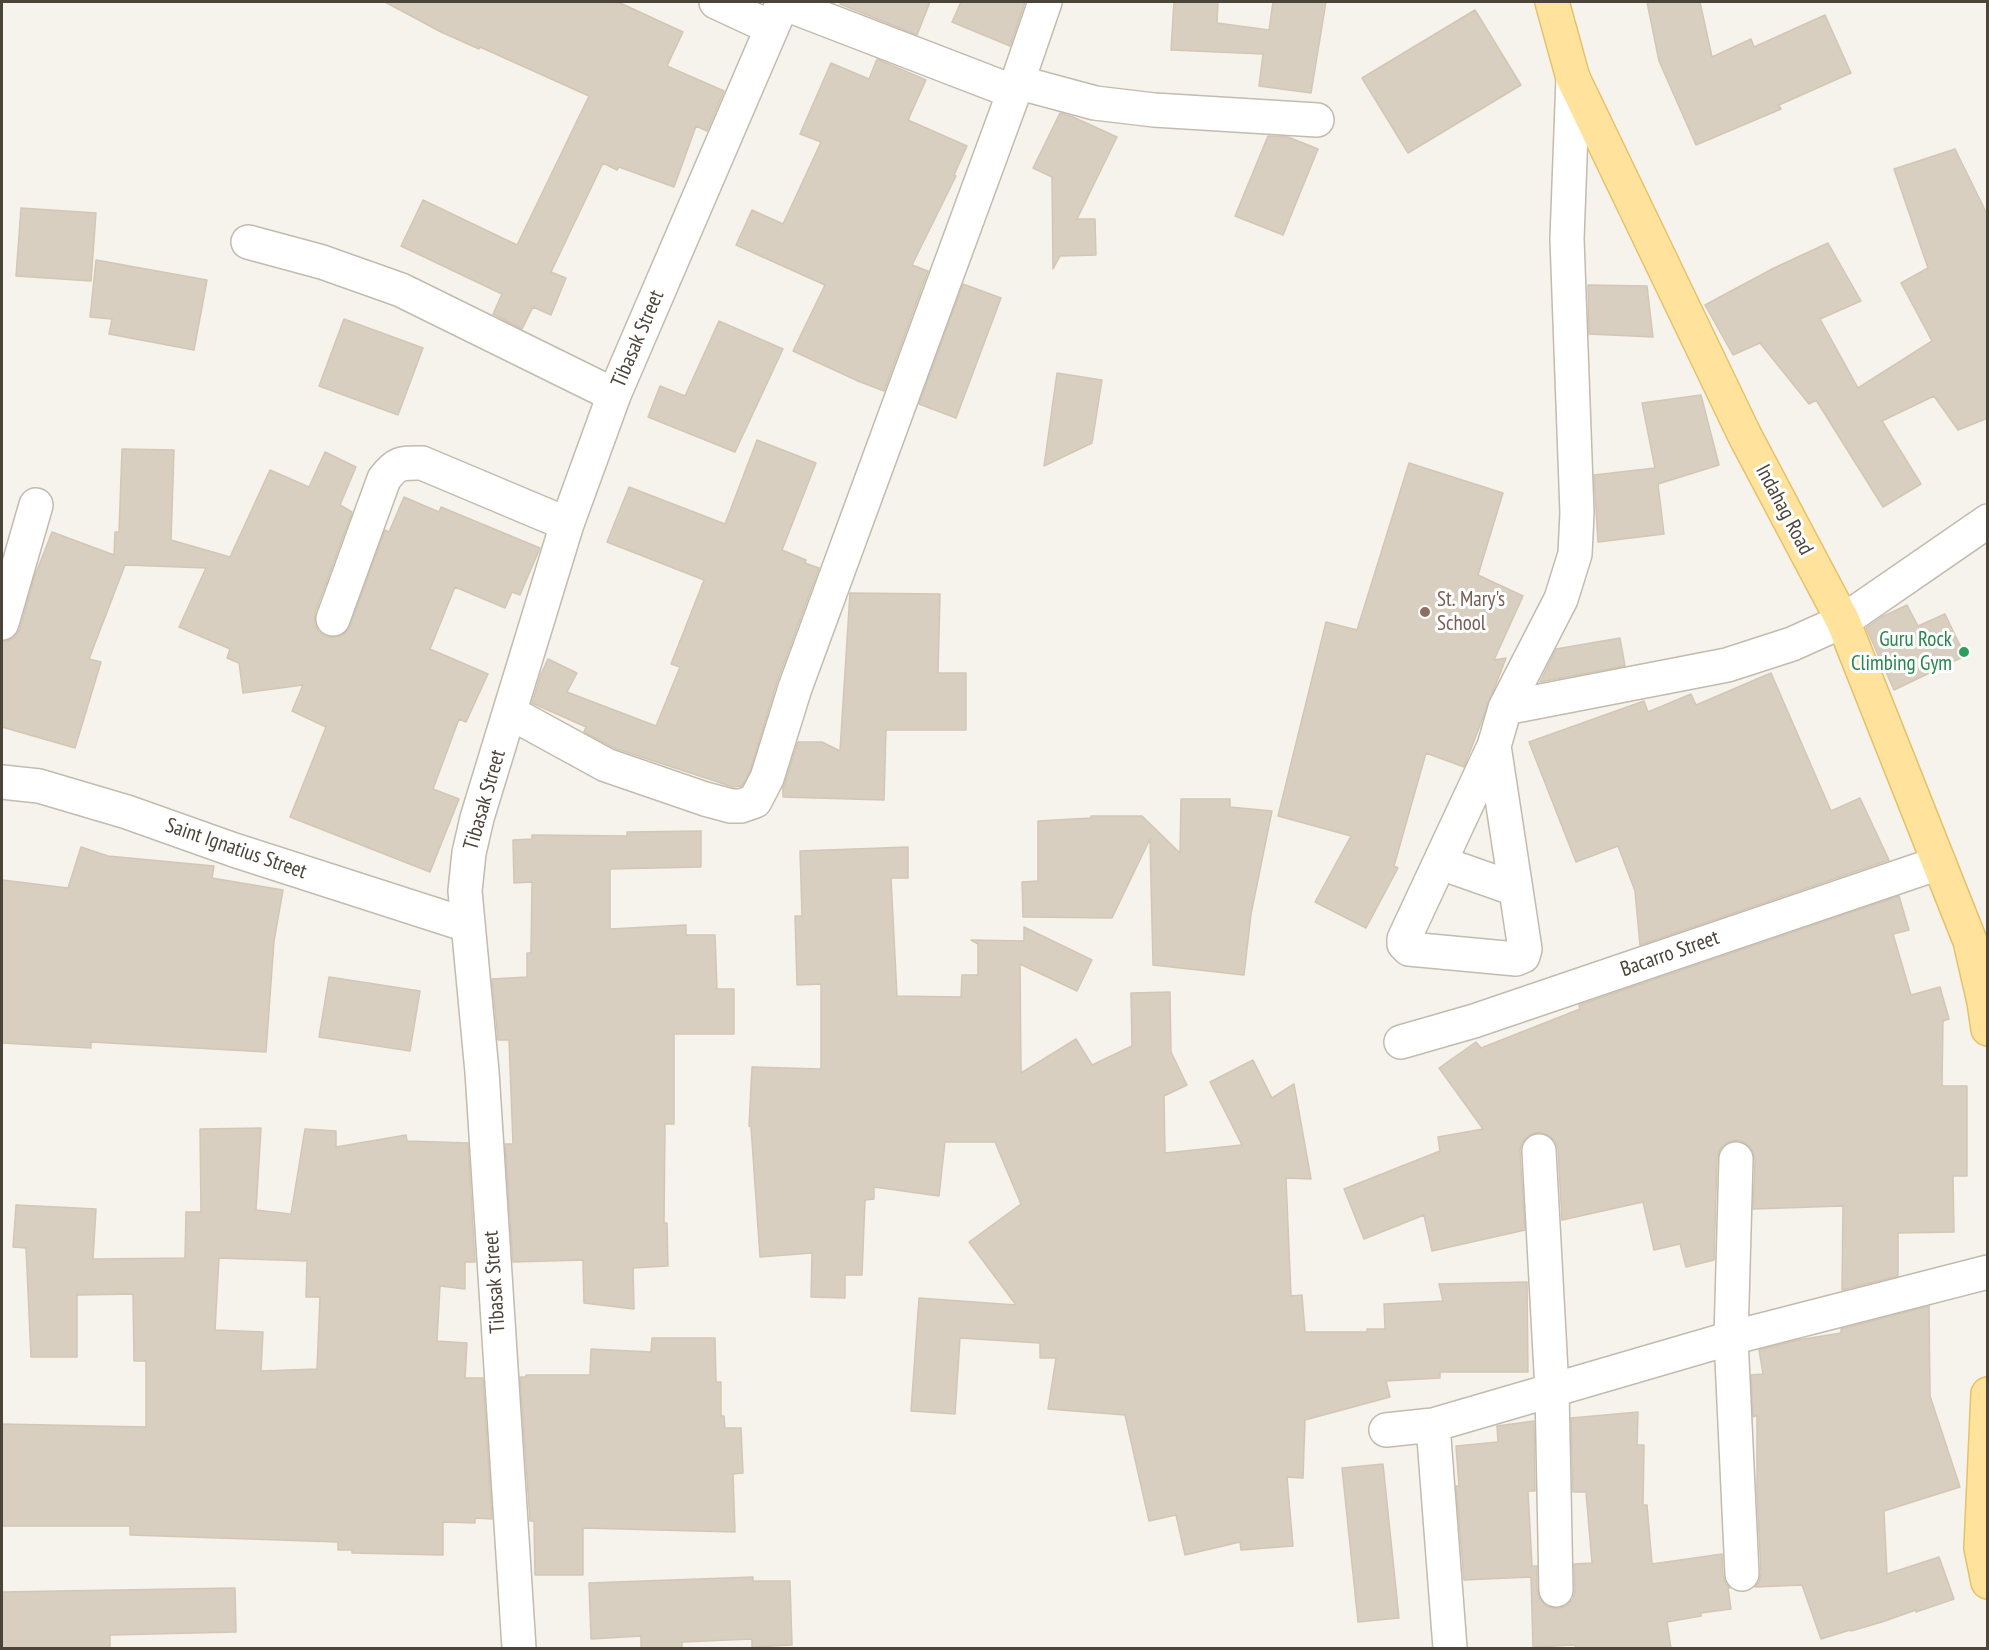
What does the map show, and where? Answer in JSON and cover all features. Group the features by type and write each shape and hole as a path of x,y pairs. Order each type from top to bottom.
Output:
{"main road":[{"name":"Indahag Road","path":"1552,2 1573,78 1745,436 1843,621 1970,941 1988,1029"},
{"path":"1988,1394 1981,1548 1988,1582"}],"street":[{"path":"716,2 779,11 1015,87 1095,103 1154,110 1317,120"},
{"path":"511,713 606,765 705,799 731,806 741,806 750,804 759,797 775,755 795,688 1045,2"},
{"name":"Tibasak Street","path":"519,1648 482,1072 465,891 469,853 477,818 567,524 614,395 779,11"},
{"path":"1494,746 1525,949 1523,956 1515,959 1409,949 1404,944 1404,939 1494,746 1505,708 1561,599 1575,554 1578,513 1568,239 1573,78"},
{"path":"248,242 322,262 401,290 614,395"},
{"path":"333,620 384,480 393,467 407,463 422,463 567,524"},
{"path":"2,623 36,505"},
{"path":"1505,708 1727,664 1792,644 1843,621 1988,521"},
{"name":"Saint Ignatius Street","path":"2,782 39,786 127,812 234,850 468,926"},
{"path":"1440,863 1515,889"},
{"name":"Bacarro Street","path":"1401,1042 1474,1021 1939,863"},
{"path":"1539,1151 1551,1390 1556,1590"},
{"path":"1736,1159 1731,1338 1742,1574"},
{"path":"1386,1430 1433,1425 1731,1338 1988,1272"},
{"path":"1433,1425 1450,1648"}],"building":[{"path":"385,2 618,2 683,32 667,66 724,91 707,131 696,126 674,187 619,167 617,170 603,163 551,272 566,278 551,315 533,307 522,329 493,314 502,294 401,246 423,200 517,245 589,96 441,32"},
{"path":"841,2 930,2 917,35 840,4"},
{"path":"961,2 1025,2 1010,46 952,22"},
{"path":"1174,2 1218,2 1217,23 1269,30 1273,2 1326,2 1311,93 1259,86 1263,54 1171,50"},
{"path":"1647,2 1700,2 1712,57 1751,39 1754,47 1825,15 1851,73 1779,105 1781,109 1696,145 1659,61"},
{"path":"1475,10 1521,85 1408,153 1362,78"},
{"path":"877,59 926,80 908,120 967,146 954,175 956,176 912,265 928,271 884,391 793,351 825,285 736,245 752,210 783,224 821,142 800,134 831,63 869,79"},
{"path":"1060,113 1117,137 1077,219 1095,219 1096,255 1060,256 1053,269 1052,177 1033,168"},
{"path":"1268,136 1288,137 1318,149 1283,235 1235,216"},
{"path":"1955,149 1988,216 1988,418 1958,430 1934,396 1882,421 1921,484 1883,507 1816,400 1809,404 1760,343 1733,355 1705,305 1774,268 1828,243 1861,301 1820,319 1858,388 1932,341 1901,283 1928,268 1894,169"},
{"path":"21,208 96,213 91,281 16,276"},
{"path":"96,260 207,280 194,350 109,334 112,319 90,317"},
{"path":"963,284 1001,298 956,418 919,404"},
{"path":"1588,285 1647,286 1653,337 1589,334"},
{"path":"344,319 423,348 398,415 319,386"},
{"path":"719,321 783,349 735,452 648,417 660,386 685,396"},
{"path":"1057,373 1102,380 1092,443 1044,466"},
{"path":"1701,395 1719,465 1658,484 1664,534 1598,542 1594,475 1655,468 1642,403"},
{"path":"757,440 816,463 782,550 819,568 777,682 750,771 742,786 733,787 614,748 584,732 586,727 532,703 548,659 577,673 567,692 656,726 680,667 671,664 704,580 607,542 629,487 725,524"},
{"path":"122,449 174,450 171,540 230,557 270,470 309,487 325,452 356,467 340,505 352,512 315,613 318,631 327,637 337,637 345,633 350,626 385,530 389,532 404,497 439,512 441,507 540,548 520,595 512,592 505,608 455,587 430,649 488,674 466,722 459,719 433,789 459,799 430,872 290,817 326,727 292,711 303,685 243,693 239,663 227,658 230,649 179,627 206,568 125,565 89,659 101,662 75,748 2,727 2,641 15,637 20,629 34,578 52,532 114,555 115,532 119,532"},
{"path":"1409,463 1503,493 1478,575 1523,596 1494,660 1506,658 1464,767 1426,753 1394,866 1398,868 1366,928 1315,902 1351,836 1278,816 1326,622 1357,630"},
{"path":"850,593 940,594 938,673 966,673 966,730 886,730 884,800 783,797 783,788 798,742 822,742 840,751"},
{"path":"1907,605 1918,626 1945,614 1965,656 1894,690 1866,628"},
{"path":"1620,638 1625,666 1540,682 1556,649"},
{"path":"1771,673 1831,811 1860,798 1889,860 1640,945 1635,891 1618,846 1576,862 1529,742 1644,701 1648,712 1691,694 1696,705"},
{"path":"1181,799 1230,799 1230,807 1272,811 1251,914 1244,975 1153,965 1150,839 1112,918 1023,917 1022,882 1038,881 1038,821 1091,818 1091,816 1142,816 1180,853"},
{"path":"701,831 701,867 610,869 610,929 686,925 686,935 715,935 717,989 734,989 734,1034 674,1034 674,1124 665,1124 664,1223 667,1223 668,1266 633,1268 634,1309 584,1303 583,1260 513,1262 505,1144 513,1144 509,1040 498,1040 492,979 527,977 527,953 531,953 532,882 514,883 513,840 532,839 532,835 627,836 627,832"},
{"path":"81,847 108,856 214,866 212,878 283,890 274,941 266,1052 91,1042 91,1048 2,1043 2,880 68,888"},
{"path":"908,847 908,878 891,878 897,996 961,997 962,975 978,975 978,944 971,940 1024,941 1024,927 1092,960 1077,991 1020,964 1021,1073 1076,1039 1092,1065 1132,1046 1131,993 1170,992 1171,1052 1187,1085 1164,1096 1165,1153 1242,1145 1210,1082 1253,1060 1272,1098 1294,1084 1311,1179 1286,1178 1291,1296 1302,1295 1305,1332 1367,1332 1367,1329 1385,1329 1384,1304 1443,1301 1439,1284 1527,1282 1528,1372 1440,1372 1440,1378 1386,1381 1390,1397 1305,1420 1303,1478 1287,1477 1293,1546 1241,1550 1240,1542 1185,1555 1176,1515 1149,1521 1125,1415 1048,1409 1056,1358 1040,1358 1040,1343 960,1338 955,1414 911,1411 919,1298 1016,1305 969,1242 1021,1204 995,1142 945,1142 939,1196 874,1187 874,1199 865,1200 862,1275 845,1275 845,1298 811,1297 812,1253 760,1257 751,1127 749,1126 752,1067 821,1069 821,984 797,985 795,916 802,916 800,851"},
{"path":"1899,896 1909,930 1893,934 1911,995 1940,987 1949,1019 1943,1021 1942,1086 1967,1086 1967,1176 1953,1176 1954,1232 1898,1233 1898,1276 1842,1290 1843,1206 1753,1209 1755,1159 1752,1150 1745,1143 1737,1140 1727,1143 1720,1149 1717,1158 1714,1260 1686,1267 1680,1244 1654,1250 1643,1202 1562,1220 1558,1149 1555,1141 1539,1132 1528,1136 1522,1143 1520,1151 1525,1230 1432,1251 1424,1215 1364,1239 1344,1189 1440,1151 1438,1137 1483,1129 1439,1068 1476,1042 1481,1048 1580,1009 1579,1005"},
{"path":"329,977 420,991 410,1051 319,1037"},
{"path":"261,1128 256,1210 291,1214 305,1129 336,1131 336,1147 406,1135 407,1141 468,1143 475,1262 465,1262 465,1289 440,1286 437,1341 467,1343 465,1378 483,1378 492,1519 475,1518 475,1523 443,1522 443,1555 352,1553 352,1550 338,1550 338,1542 130,1535 130,1526 2,1526 2,1424 146,1427 146,1361 134,1361 133,1294 77,1295 77,1357 31,1357 26,1248 13,1247 16,1205 96,1209 93,1259 185,1258 186,1212 201,1212 200,1129","holes":["219,1258 307,1261 306,1297 320,1297 317,1369 261,1371 263,1332 215,1330"]},
{"path":"1929,1306 1930,1396 1960,1487 1884,1511 1887,1574 1939,1557 1954,1599 1821,1639 1802,1585 1755,1587 1761,1573 1757,1493 1757,1415 1753,1417 1751,1375 1763,1374 1759,1350 1798,1340 1841,1333 1841,1329"},
{"path":"652,1338 715,1338 716,1382 721,1382 721,1416 724,1416 725,1428 741,1428 743,1473 733,1474 735,1532 583,1528 583,1575 535,1575 534,1521 530,1521 520,1377 526,1377 526,1375 590,1375 591,1349 651,1352"},
{"path":"1638,1412 1637,1445 1644,1445 1643,1505 1647,1505 1652,1564 1722,1554 1723,1575 1730,1588 1728,1588 1731,1609 1701,1613 1701,1616 1667,1622 1671,1648 1576,1648 1575,1645 1533,1647 1531,1577 1464,1580 1456,1486 1459,1486 1456,1446 1498,1442 1497,1426 1534,1421 1535,1491 1528,1491 1532,1566 1537,1566 1537,1590 1540,1599 1546,1606 1557,1609 1566,1606 1573,1599 1574,1564 1592,1563 1586,1492 1573,1492 1571,1418"},
{"path":"1383,1464 1399,1618 1358,1622 1342,1468"},
{"path":"753,1577 753,1581 790,1581 792,1645 752,1647 752,1639 682,1642 682,1648 641,1648 641,1636 591,1639 589,1583"},
{"path":"235,1588 236,1632 110,1635 110,1648 2,1648 2,1592"}],"place":[{"name":"St. Mary's School","path":"1425,612"},
{"name":"Guru Rock Climbing Gym","path":"1964,652"}]}
